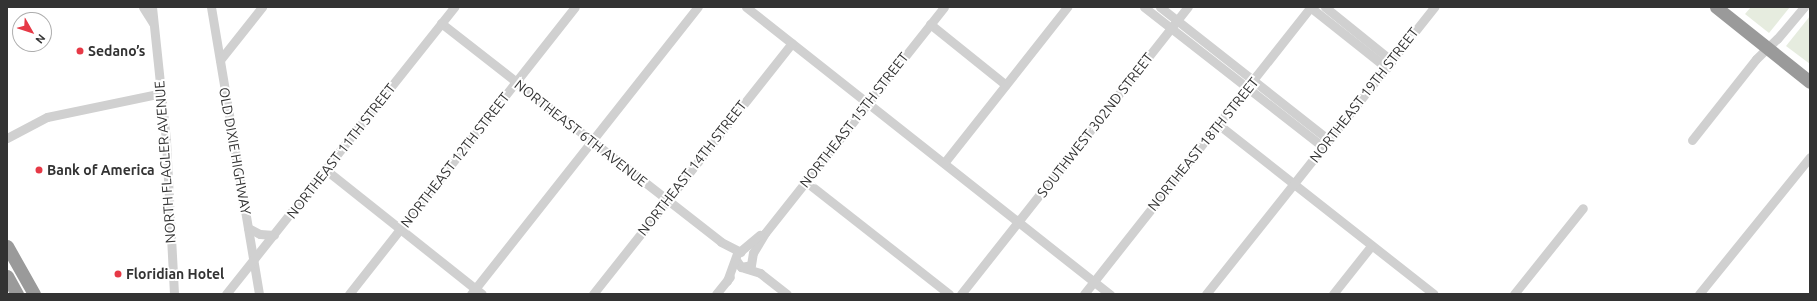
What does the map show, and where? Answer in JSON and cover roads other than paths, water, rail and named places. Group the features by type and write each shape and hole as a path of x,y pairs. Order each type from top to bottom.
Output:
{"highway":[{"path":"1716,7 1810,82"},
{"path":"7,246 34,294"},
{"path":"7,276 17,294"}],"street":[{"path":"143,7 155,25"},
{"name":"NORTH FLAGLER AVENUE","path":"152,7 162,93 174,294"},
{"name":"OLD DIXIE HIGHWAY","path":"211,7 259,294"},
{"path":"220,60 262,7"},
{"name":"NORTHEAST 11TH STREET","path":"226,294 454,7"},
{"name":"NORTHEAST 12TH STREET","path":"348,294 575,7"},
{"path":"326,170 476,292 592,141 698,7"},
{"path":"746,7 1110,294"},
{"name":"NORTHEAST 15TH STREET","path":"736,260 741,252 764,233 944,7"},
{"path":"944,163 1067,7"},
{"path":"1144,7 1251,85"},
{"path":"1160,7 1251,85 1326,144"},
{"name":"SOUTHWEST 302ND STREET","path":"961,294 1188,7"},
{"path":"1311,7 1390,64"},
{"name":"NORTHEAST 18TH STREET","path":"1084,294 1251,85 1311,7"},
{"path":"1325,7 1390,64"},
{"name":"NORTHEAST 19TH STREET","path":"1206,294 1434,7"},
{"path":"1692,140 1767,48 1804,7"},
{"name":"NORTHEAST 6TH AVENUE","path":"442,23 721,242 741,252 749,253 752,259"},
{"path":"930,24 1006,85"},
{"name":"NORTHEAST 14TH STREET","path":"593,294 792,43"},
{"path":"7,138 47,117 162,93"},
{"path":"1219,124 1371,246 1434,294"},
{"path":"1699,294 1810,157"},
{"path":"805,181 949,294"},
{"path":"1514,294 1583,208"},
{"path":"248,228 260,234 274,235"},
{"name":"NORTHEAST 15TH STREET","path":"743,268 752,259 764,233"},
{"name":"NORTHEAST 6TH AVENUE","path":"721,242 743,268"},
{"path":"1333,294 1371,246"},
{"path":"752,259 760,273"},
{"path":"716,294 727,280 736,260"},
{"path":"727,280 743,268 760,273 787,294"}],"place":[{"name":"Sedano’s","path":"80,51"},
{"name":"Bank of America","path":"39,170"},
{"name":"Floridian Hotel","path":"118,274"}]}
